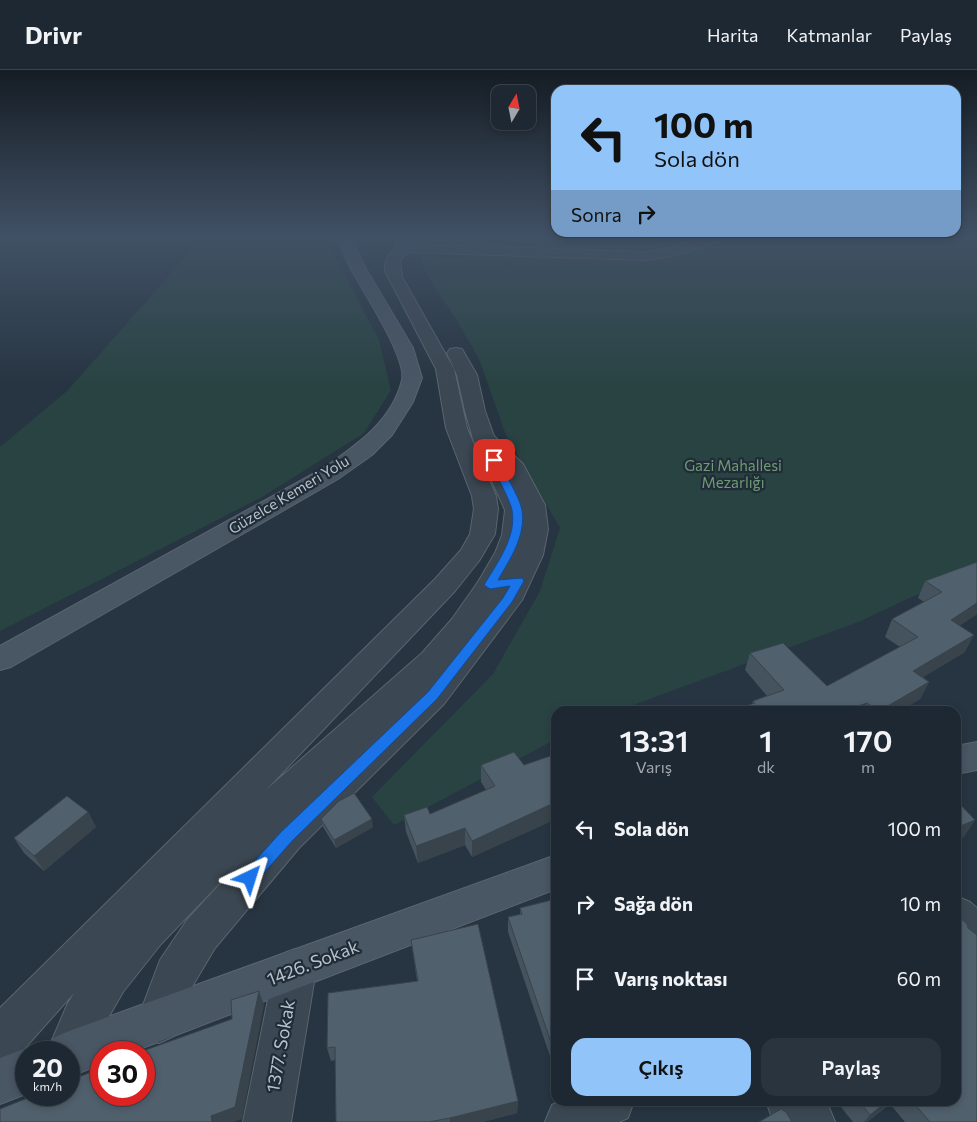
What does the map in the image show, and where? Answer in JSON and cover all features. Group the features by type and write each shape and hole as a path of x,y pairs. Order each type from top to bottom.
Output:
{"main road":[{"name":"Güzelce Kemeri Yolu","path":"0,659 330,474 364,450 385,431 403,402 412,378 404,348 369,286"},
{"path":"961,759 977,756"},
{"name":"1426. Sokak","path":"80,1050 551,874"},
{"path":"0,1081 15,1075"}],"street":[{"path":"0,1042 22,1016 445,585 478,546 485,529 487,511 484,497 458,435 451,401 450,385 445,369 399,286"},
{"path":"417,286 437,319"},
{"path":"160,1021 175,974 201,934 286,837 433,696 508,600 504,583 508,553 515,535 517,510 484,439 475,411 467,375 447,335"},
{"path":"445,585 504,583"},
{"path":"74,1041 82,1020 108,977 147,930 262,815 433,661 462,626 504,583"},
{"path":"961,920 977,934"},
{"name":"1377. Sokak","path":"267,1122 295,970"},
{"path":"570,1122 601,1106"},
{"path":"794,1106 810,1122"}],"green space":[{"path":"160,286 350,286 379,340 391,390 364,433 262,497 0,631 0,447 67,391"},
{"name":"Gazi Mahallesi Mezarlığı","path":"977,286 977,573 909,598 861,621 631,706 551,706 551,742 394,825 372,797 493,674 540,591 560,528 506,435 479,359 457,320 434,287"}],"building":[{"path":"977,562 977,603 951,620 974,635 913,671 929,682 888,706 872,706 867,703 858,706 745,706 755,703 753,701 784,690 750,653 783,643 827,686 918,637 892,619 942,592 925,581"},
{"path":"514,752 524,765 551,756 551,804 472,841 465,828 416,846 404,815 427,807 430,814 495,786 481,765"},
{"path":"354,793 372,819 334,840 321,819 339,801"},
{"path":"67,796 88,812 34,856 14,838"},
{"path":"961,805 975,820 961,826"},
{"path":"551,900 551,1042 508,917 522,914 520,908"},
{"path":"961,919 967,924 968,928 977,935 977,1122 930,1122 916,1106 961,1106"},
{"path":"478,924 518,1101 429,1122 336,1122 335,1047 327,1048 328,993 418,981 411,940"},
{"path":"259,991 235,1107 211,1116 212,1122 0,1122 0,1109 15,1103 15,1106 80,1106 80,1077 90,1072 90,1106 155,1106 155,1047 232,1019 231,1000"},
{"path":"863,1106 882,1106 870,1115"},
{"path":"781,1109 786,1112 792,1122 759,1122"}],"route":[{"path":"250,878 286,837 433,696 508,600 518,581 490,585 508,553 515,535 517,510 494,460"}]}
